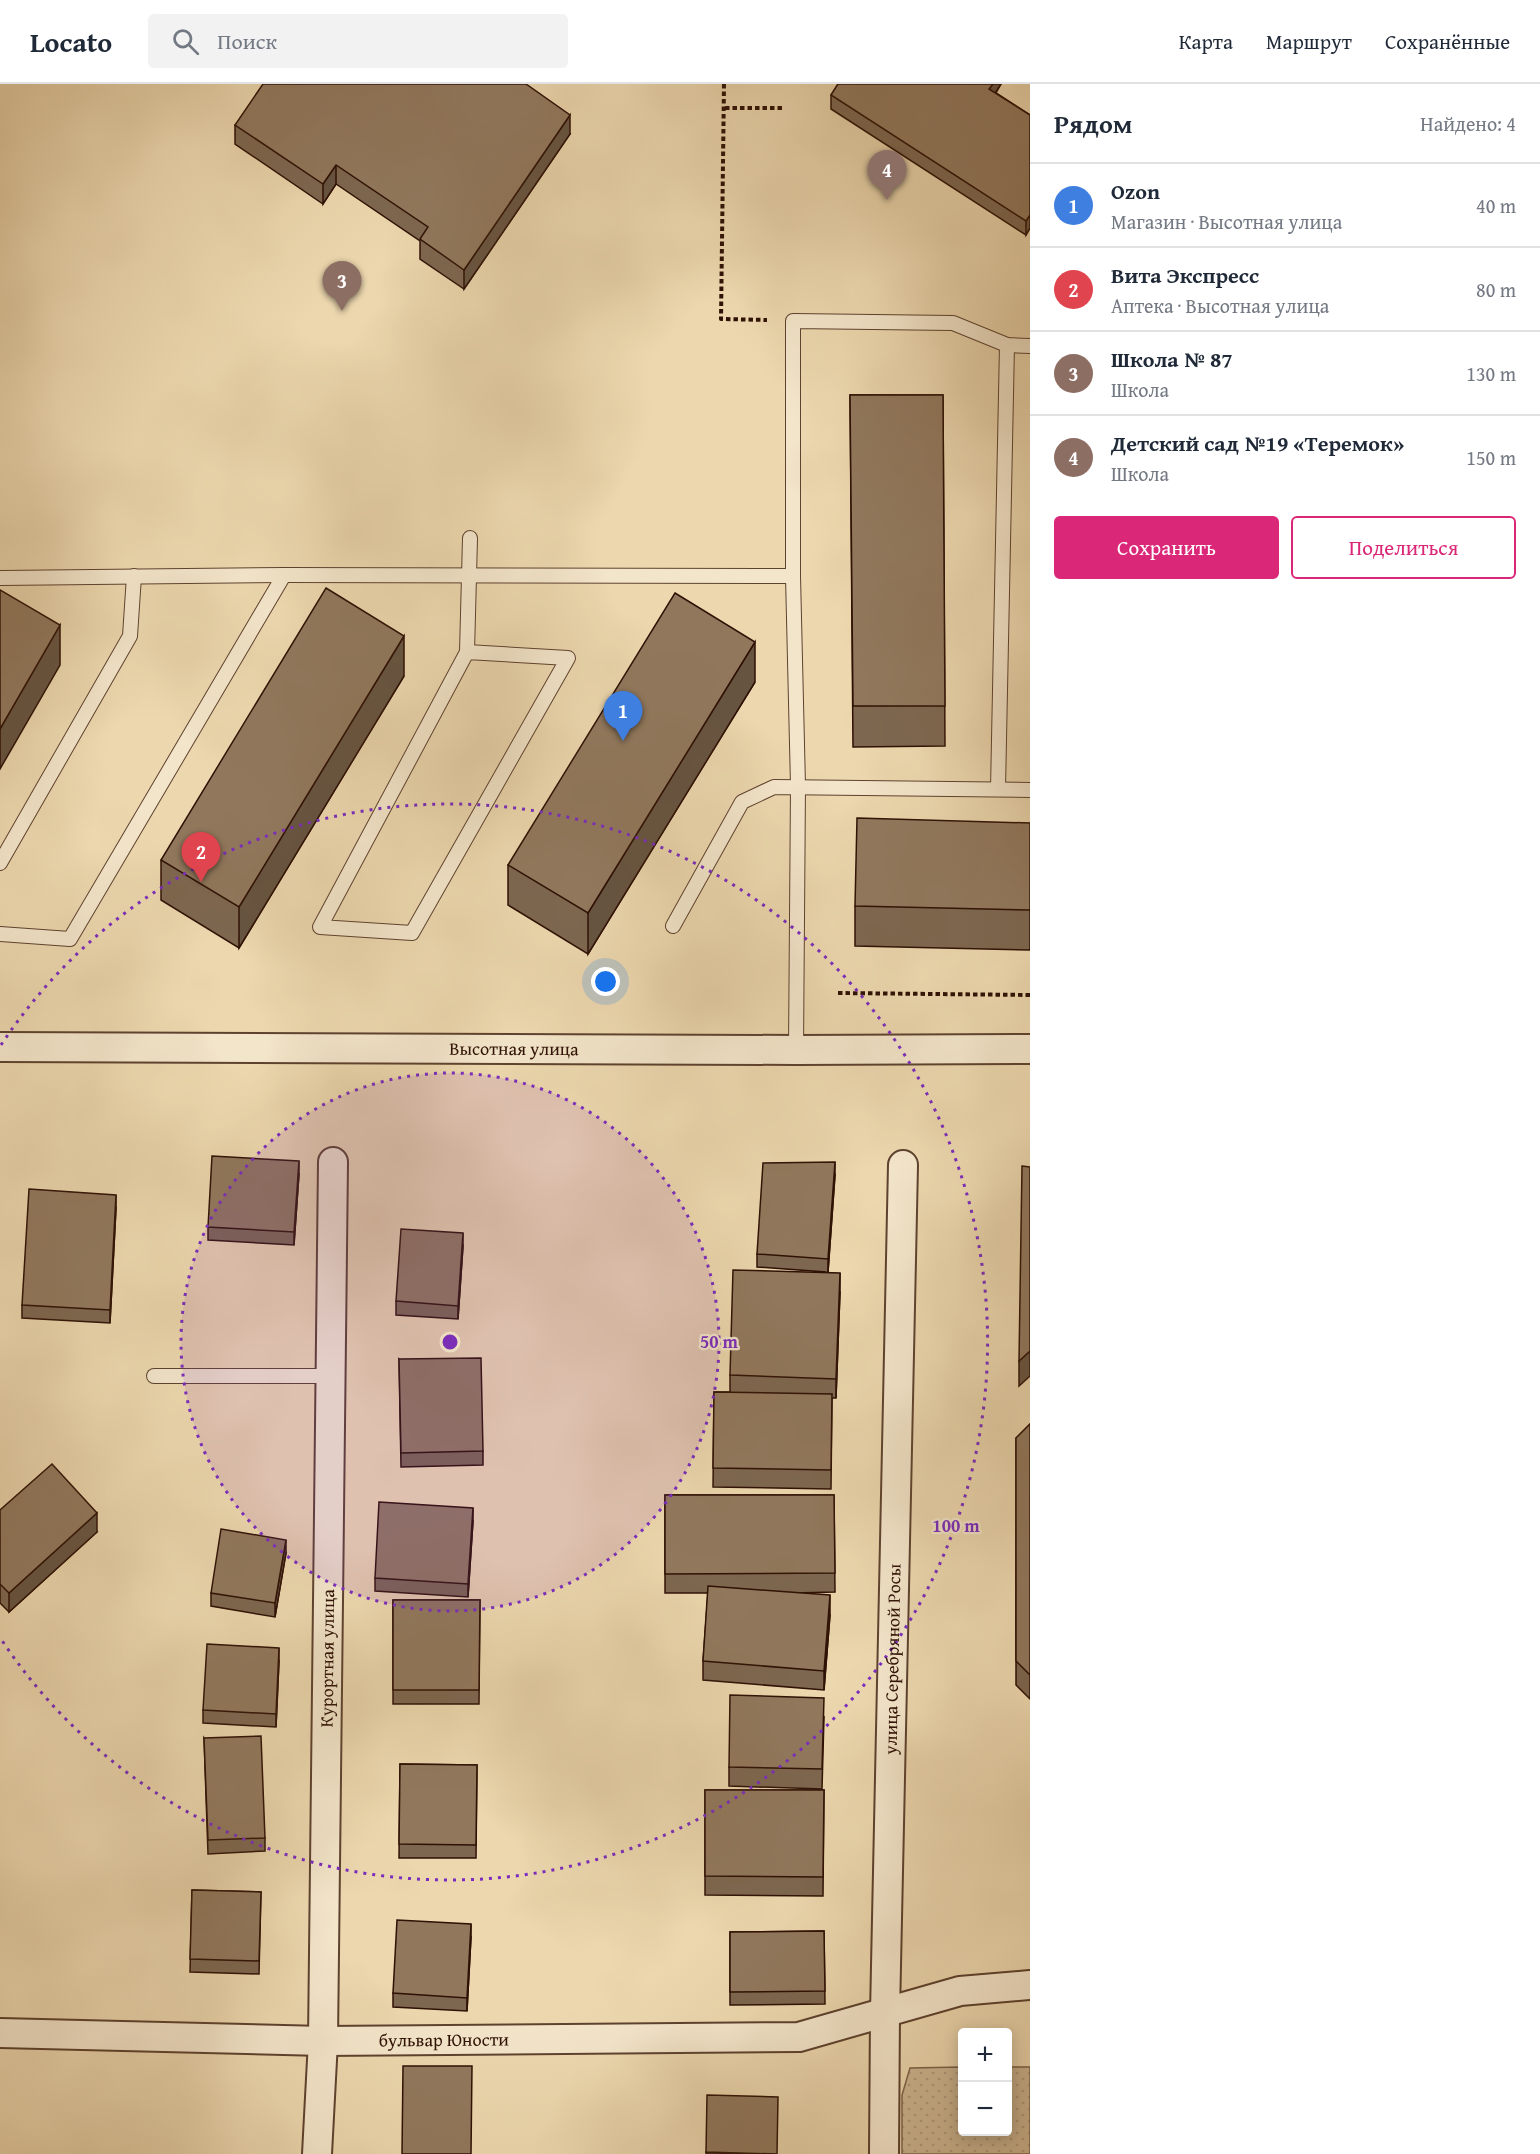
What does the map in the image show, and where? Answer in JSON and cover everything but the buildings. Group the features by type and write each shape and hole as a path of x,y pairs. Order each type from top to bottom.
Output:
{"street":[{"name":"Высотная улица","path":"0,1047 1030,1049"},
{"name":"Курортная улица","path":"318,2154 323,2041 333,1162"},
{"name":"улица Серебряной Росы","path":"884,2154 903,1165"},
{"name":"бульвар Юности","path":"0,2033 323,2041 799,2037 960,1991 1030,1985"}],"lane":[{"path":"796,1050 798,786 793,576 793,321 952,323 1007,345 1030,346"},
{"path":"998,789 1007,345"},
{"path":"467,652 568,658 412,933 320,927 467,652 470,538"},
{"path":"0,578 284,575 793,576"},
{"path":"0,934 70,939 284,575"},
{"path":"0,863 130,636 134,576"},
{"path":"673,926 742,802 774,787 1030,790"},
{"path":"154,1376 329,1376"}],"path":[{"path":"724,84 721,319 793,321"},
{"path":"725,108 784,108"},
{"path":"838,993 1030,995"}],"shaded area":[{"path":"958,2067 958,2136 1012,2136 1012,2067 1030,2067 1030,2154 902,2154 902,2095 910,2068"}],"place":[{"name":"Детский сад №19 «Теремок»","path":"887,200"},
{"name":"Школа № 87","path":"342,311"},
{"name":"Ozon","path":"623,741"},
{"name":"Вита Экспресс","path":"201,882"}]}
